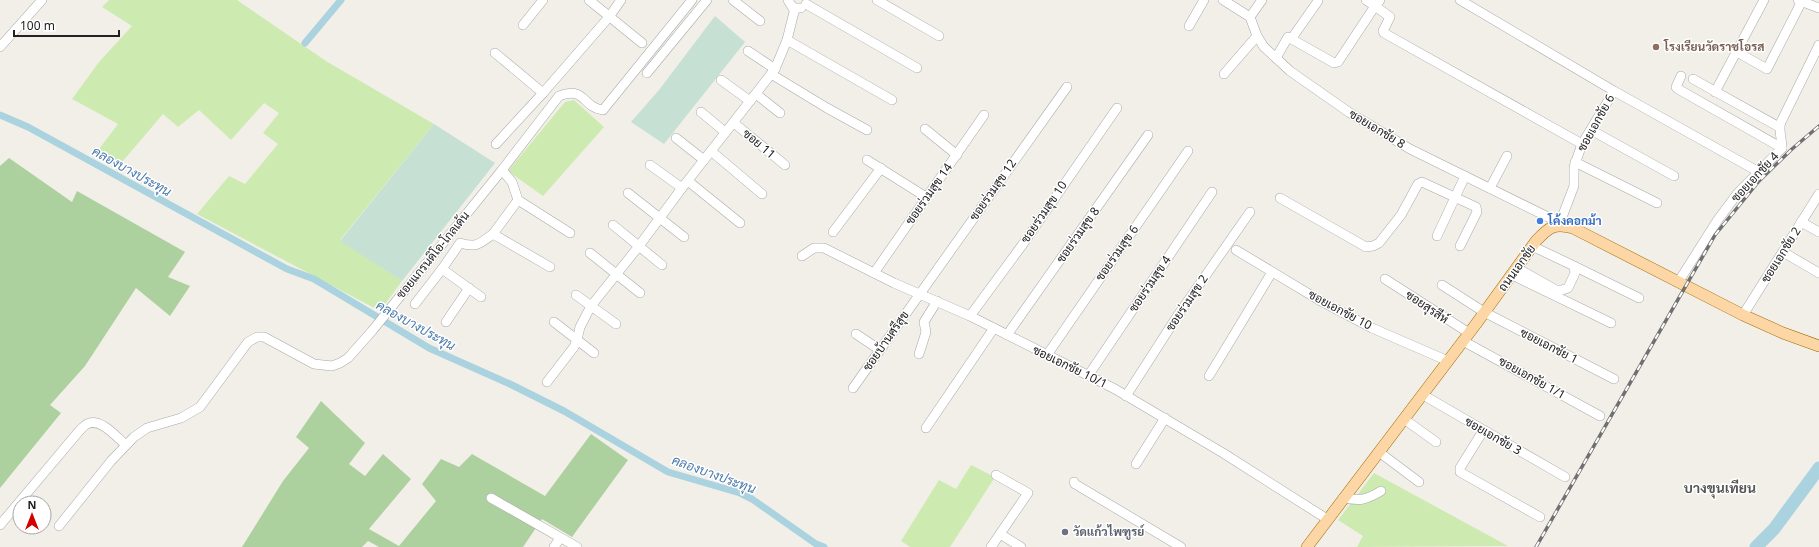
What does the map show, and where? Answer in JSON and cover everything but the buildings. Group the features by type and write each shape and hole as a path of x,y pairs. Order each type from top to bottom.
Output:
{"main road":[{"name":"ถนนเอกชัย","path":"1307,547 1515,272 1532,246 1544,233 1559,225"},
{"path":"1559,225 1573,228 1743,315 1783,333 1819,346"}],"street":[{"path":"0,47 42,0"},
{"path":"523,25 543,0"},
{"path":"589,0 642,43"},
{"path":"496,144 610,17 621,0"},
{"name":"ซอยแกรนดิโอ-โกลเด้น","path":"59,526 111,461 134,437 147,428 181,418 200,407 248,342 264,337 314,364 332,366 348,358 372,331 502,170 559,96 570,92 578,94 592,106 603,110 692,0"},
{"path":"647,73 707,0"},
{"path":"733,0 760,21"},
{"path":"788,0 790,6 795,8 802,8 807,2 917,68"},
{"path":"878,0 939,36"},
{"path":"1189,26 1204,0"},
{"path":"1222,0 1250,18 1262,0"},
{"path":"1366,0 1378,3 1390,17 1383,31 1384,34 1582,144"},
{"path":"1460,0 1614,91 1759,172"},
{"path":"1715,92 1738,52 1764,0"},
{"path":"1738,52 1767,69 1800,1 1819,8"},
{"path":"1292,38 1318,2"},
{"path":"1276,58 1287,38 1292,38 1337,63 1378,3"},
{"path":"547,382 574,347 580,327 591,306 773,72 787,40 795,8"},
{"name":"ซอยเอกชัย 8","path":"1250,18 1257,36 1264,47 1290,71 1350,113 1410,149 1552,219 1559,225"},
{"path":"1224,74 1257,36"},
{"path":"787,40 892,100"},
{"path":"1693,79 1779,127 1819,47"},
{"path":"748,51 773,72 827,108 867,130"},
{"path":"495,53 543,93"},
{"path":"1682,76 1676,87 1678,89 1782,148"},
{"path":"721,80 750,102"},
{"name":"ซอยร่วมสุข 12","path":"920,293 1067,87"},
{"name":"ซอยเอกชัย 6","path":"1559,225 1574,186 1575,162 1582,144 1614,91"},
{"path":"756,94 780,113"},
{"name":"ซอยร่วมสุข 10","path":"970,316 1023,244 1117,108"},
{"path":"701,112 725,132"},
{"name":"ซอยร่วมสุข 14","path":"874,273 984,115"},
{"name":"ซอย 11","path":"734,123 785,166"},
{"name":"ซอยเอกชัย 4","path":"1679,281 1717,220 1737,194 1782,148 1782,137 1779,127"},
{"path":"925,129 957,155"},
{"path":"1591,130 1674,176"},
{"name":"ซอยร่วมสุข 8","path":"1007,335 1148,135"},
{"path":"676,138 704,160"},
{"name":"ซอยร่วมสุข 6","path":"1047,356 1188,151"},
{"path":"711,152 762,194"},
{"path":"1490,188 1507,156"},
{"path":"867,160 926,197"},
{"path":"1575,162 1657,203"},
{"path":"650,165 682,188"},
{"path":"834,232 881,168"},
{"path":"502,170 512,182 518,200 570,233"},
{"path":"1437,236 1465,176"},
{"path":"688,181 740,222"},
{"path":"1280,198 1366,247 1379,243 1401,215 1412,193 1420,183 1474,205 1477,212 1460,246"},
{"name":"ซอยร่วมสุข 4","path":"1088,376 1212,192"},
{"path":"628,193 684,237"},
{"name":"ซอยเอกชัย 2","path":"1743,315 1819,194"},
{"path":"415,304 442,270 460,243 473,246 480,244 493,234 518,200"},
{"name":"ซอยร่วมสุข 2","path":"1126,396 1178,315 1250,212"},
{"path":"1801,222 1819,232"},
{"path":"613,225 662,264"},
{"path":"493,234 550,267"},
{"path":"1532,246 1639,298"},
{"name":"ซอยเอกชัย 10/1","path":"802,256 814,248 824,248 874,273 970,316 1088,376 1165,418 1328,519"},
{"name":"ซอยเอกชัย 10","path":"1236,250 1319,300 1372,328 1448,361"},
{"path":"590,252 640,293"},
{"path":"1783,252 1819,273"},
{"path":"1515,272 1556,290 1562,290 1568,288 1574,273 1574,266"},
{"path":"442,270 481,297"},
{"path":"1209,376 1272,272"},
{"path":"1515,272 1611,323"},
{"name":"ซอยสุรสีห์","path":"1385,279 1466,337"},
{"name":"ซอยเอกชัย 1","path":"1442,284 1484,312 1614,379"},
{"path":"446,322 469,288"},
{"name":"ซอยบ้านศรีสุข","path":"853,388 920,293"},
{"path":"576,295 616,324"},
{"path":"919,354 926,332 924,322 937,301"},
{"path":"554,322 594,353"},
{"path":"926,428 994,328"},
{"path":"856,334 880,350"},
{"name":"ซอยเอกชัย 1/1","path":"1466,337 1600,416"},
{"name":"ซอยเอกชัย 3","path":"1423,395 1565,476"},
{"path":"1136,464 1165,418"},
{"path":"1404,419 1436,442"},
{"path":"0,525 74,436 88,424 92,423 102,425 126,446"},
{"path":"1484,431 1460,468 1460,472 1540,517"},
{"path":"1379,452 1419,482"},
{"path":"991,547 1028,493 996,475"},
{"path":"1074,482 1181,547"},
{"path":"1343,498 1358,501 1368,499 1381,491"},
{"path":"491,498 577,547"},
{"path":"1000,534 1021,547"},
{"path":"554,547 560,538"}],"green space":[{"path":"109,0 237,0 326,61 434,124 340,240 402,281 380,311 197,214 229,176 245,184 278,144 263,133 279,113 264,103 231,140 199,110 178,127 163,114 117,168 96,153 118,124 72,99 99,62 132,26 102,7"},
{"path":"715,16 745,42 664,144 631,122 659,90"},
{"path":"574,100 604,127 543,196 508,171 565,102"},
{"path":"434,124 495,163 402,281 340,241"},
{"path":"9,158 72,202 77,191 185,252 168,277 190,286 170,316 136,288 85,366 50,405 61,413 0,488 0,166"},
{"path":"321,401 365,443 349,464 365,476 383,454 411,479 369,529 399,546 436,501 422,484 441,459 459,467 472,454 545,496 591,434 628,460 572,537 542,519 523,547 379,547 368,541 362,547 242,547 283,481 309,448 296,437"},
{"path":"971,465 995,477 950,547 910,547 901,541 939,480 956,489"},
{"path":"1374,473 1508,546 1357,547 1363,536 1338,520"}],"waterway":[{"path":"305,43 341,0"},
{"name":"คลองบางประทุน","path":"0,115 28,127 287,269 314,279 429,348 510,384 564,411 668,472 740,493 752,499 816,544 824,547"},
{"path":"1756,547 1774,529 1819,468"}],"railway":[{"path":"1536,547 1715,235 1759,181 1792,149 1819,126"}],"place":[{"name":"โรงเรียนวัดราชโอรส","path":"1656,47"},
{"name":"โค้งคอกม้า","path":"1540,221"},
{"name":"วัดแก้วไพฑูรย์","path":"1065,532"}],"district":[{"name":"บางขุนเทียน","path":"1720,488"}]}
